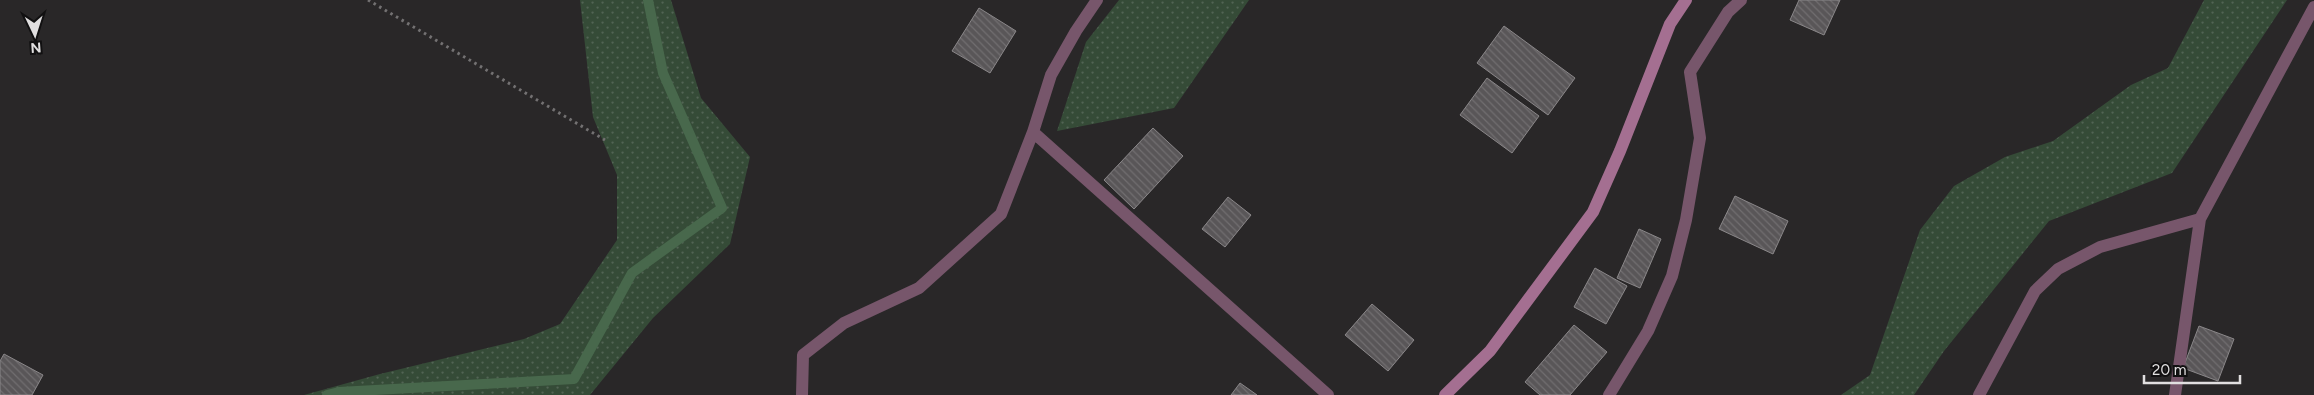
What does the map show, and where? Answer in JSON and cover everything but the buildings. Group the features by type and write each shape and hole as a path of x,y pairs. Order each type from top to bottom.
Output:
{"street":[{"path":"802,395 803,355 844,323 919,288 1001,214 1032,132 1051,74 1097,0"},
{"path":"1445,395 1490,351 1593,212 1620,151 1670,24 1686,0"},
{"path":"1609,395 1648,331 1672,276 1686,220 1700,138 1690,72 1728,12 1741,0"},
{"path":"2175,395 2200,219 2314,7"},
{"path":"1032,132 1328,395"},
{"path":"1979,395 2035,291 2058,269 2100,247 2200,219"}],"path":[{"path":"368,0 605,140"}],"green space":[{"path":"580,0 671,0 701,98 750,157 730,244 653,318 590,395 304,395 380,374 524,339 560,324 617,240 617,175 593,117"},
{"path":"1119,0 1249,0 1174,108 1057,131 1086,42"},
{"path":"2204,0 2287,0 2172,173 2049,221 1944,351 1914,395 1841,395 1870,375 1920,230 1954,186 2005,157 2053,141 2131,85 2168,68"}],"waterway":[{"path":"327,395 339,392 574,379 632,273 722,208 663,73 648,0"}]}
